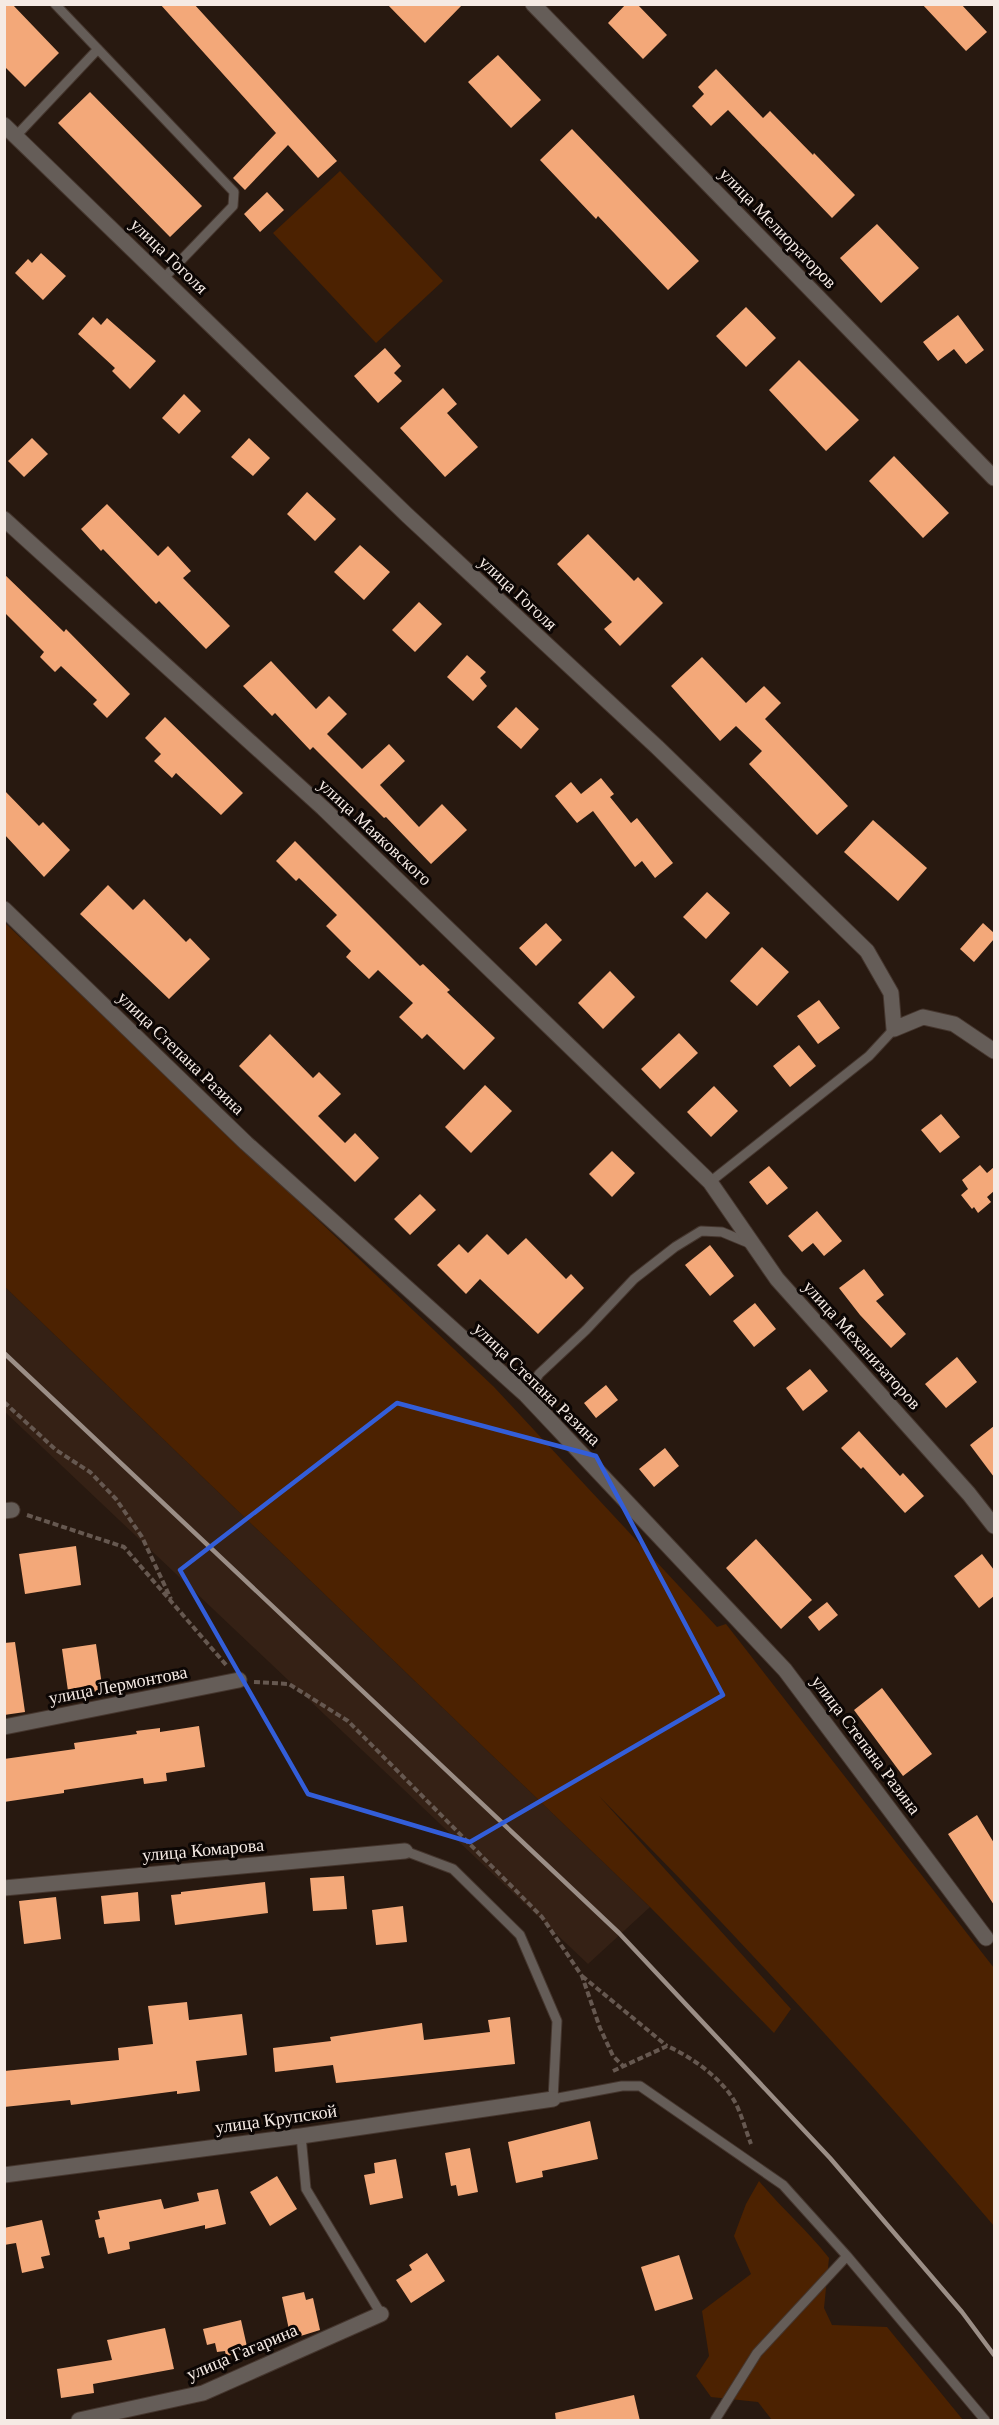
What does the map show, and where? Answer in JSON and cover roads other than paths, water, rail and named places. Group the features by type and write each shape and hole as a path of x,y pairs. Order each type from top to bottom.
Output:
{"street":[{"name":"улица Мелиораторов","path":"533,4 994,478"},
{"name":"улица Гоголя","path":"10,130 408,516 657,747 867,951 891,993 894,1029"},
{"name":"улица Маяковского","path":"4,519 323,808 710,1182"},
{"name":"улица Степана Разина","path":"4,909 246,1143 525,1395 785,1670 986,1938"},
{"path":"894,1029 923,1017 954,1024 994,1051"},
{"name":"улица Механизаторов","path":"710,1182 777,1279 969,1494 994,1526"},
{"name":"улица Лермонтова","path":"4,1727 239,1680"},
{"name":"улица Комарова","path":"4,1888 405,1851"},
{"name":"улица Крупской","path":"4,2175 301,2136 553,2099"},
{"name":"улица Гагарина","path":"79,2421 203,2393 381,2314"}],"lane":[{"path":"56,4 234,192 233,206 164,278"},
{"path":"10,130 98,49"},
{"path":"710,1182 869,1056 894,1029"},
{"path":"525,1395 539,1374 586,1330 634,1279 675,1247 701,1231 722,1232 754,1245"},
{"path":"405,1851 453,1869 520,1935 557,2021 553,2099 622,2086 640,2086 761,2168 783,2185 847,2256 985,2421"},
{"path":"301,2136 306,2189 381,2314"},
{"path":"716,2421 757,2353 847,2256"}],"railway":[{"path":"4,1353 619,1933 830,2158 962,2312 994,2355"}]}
